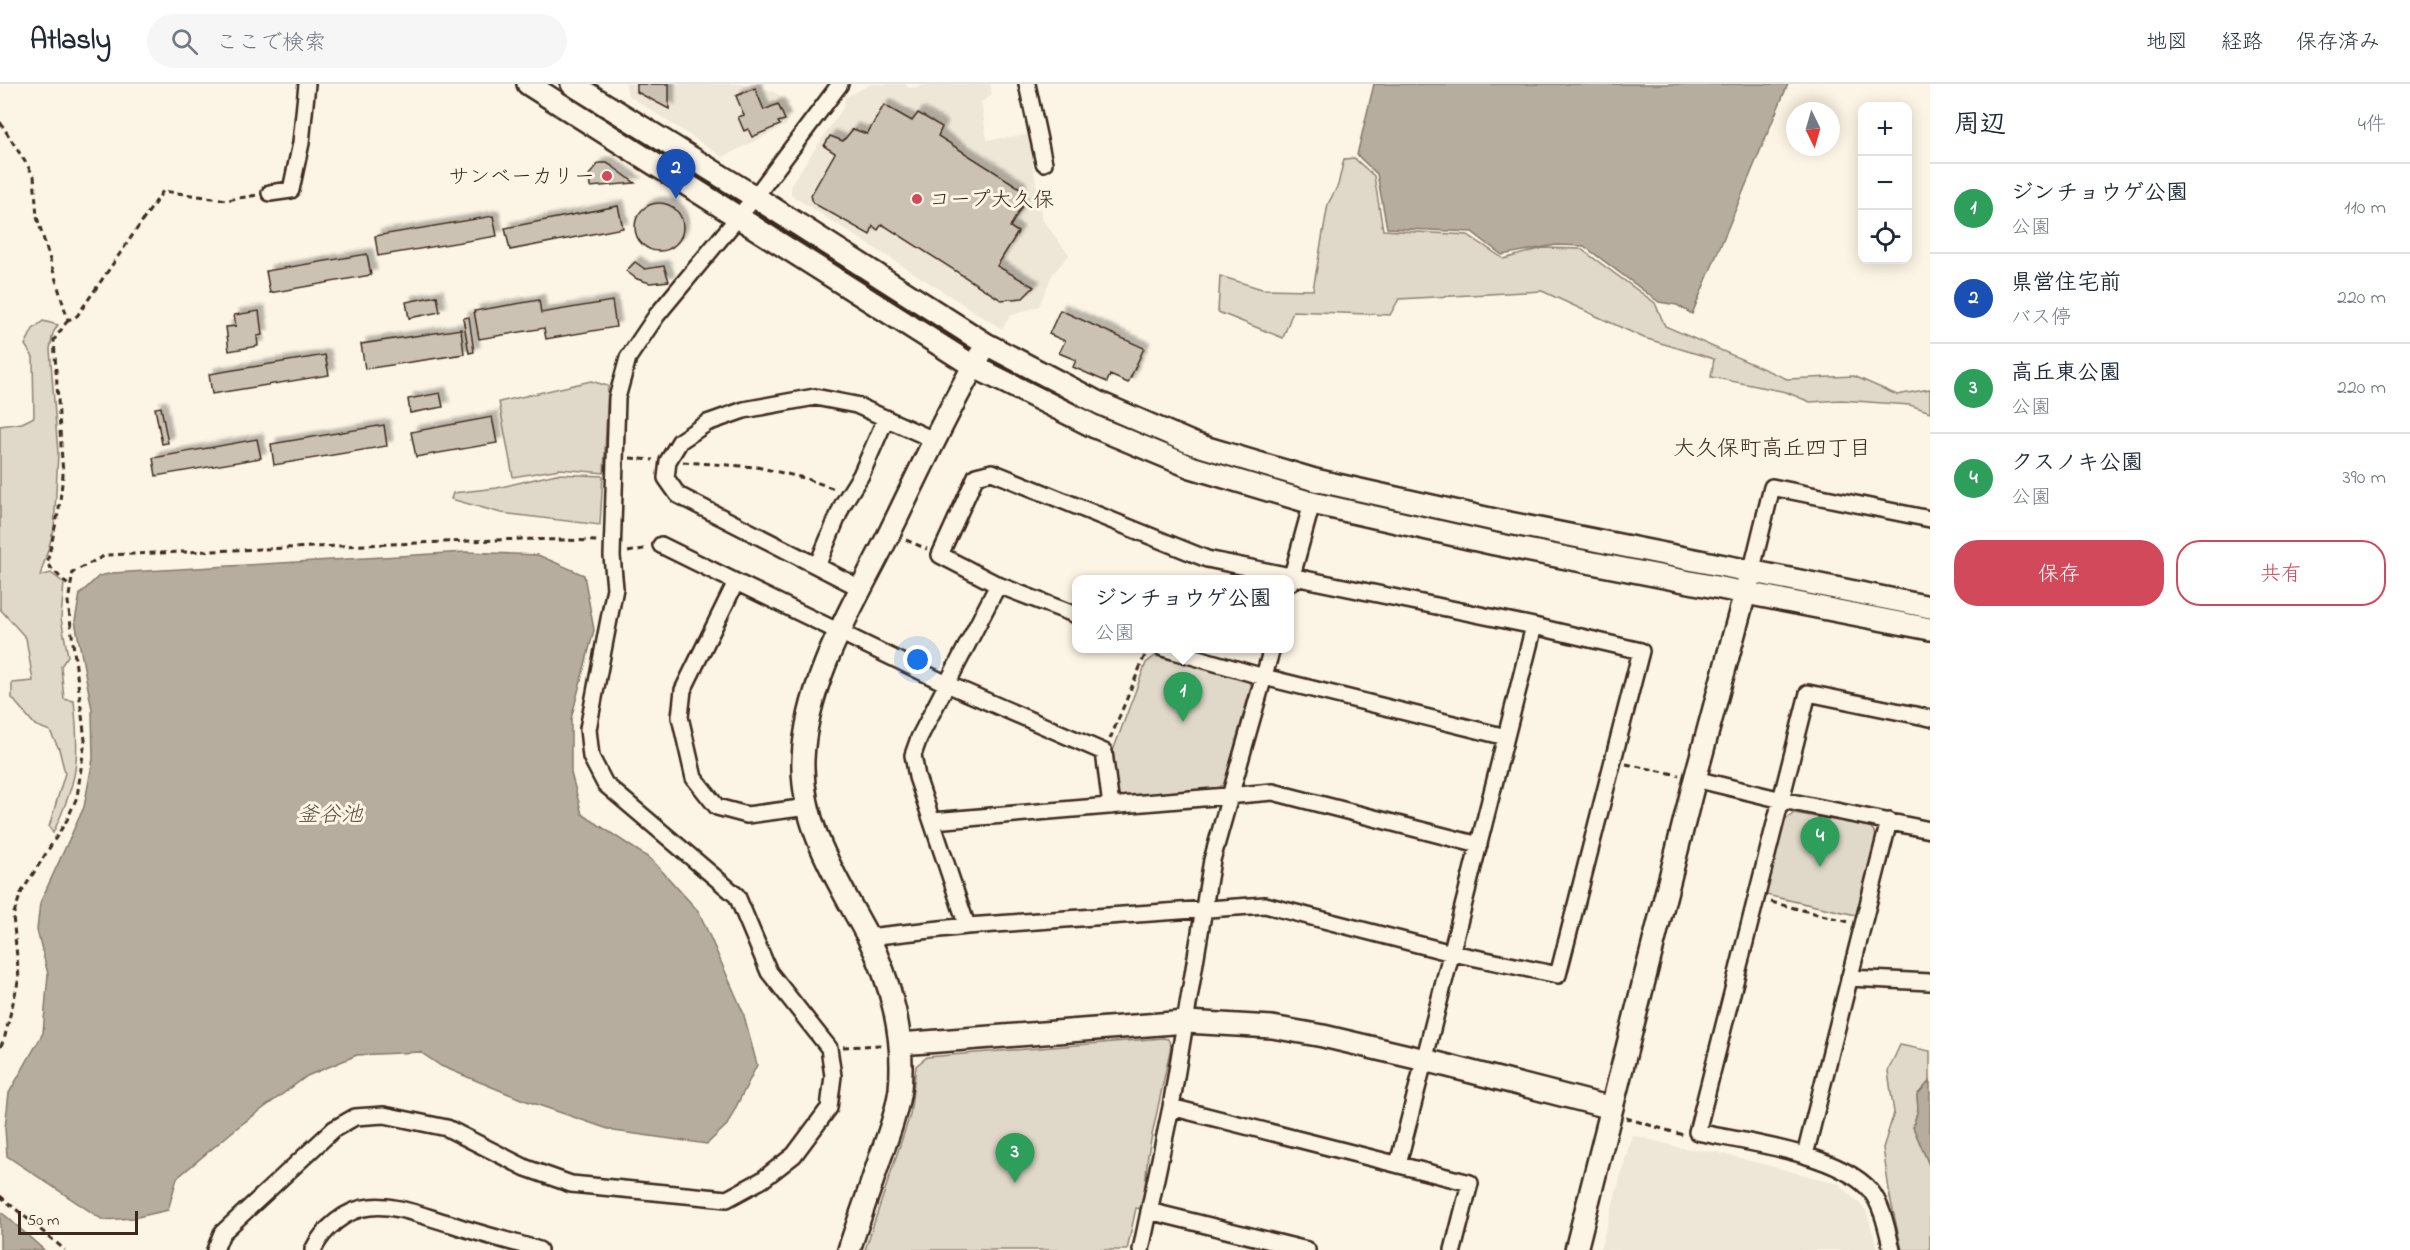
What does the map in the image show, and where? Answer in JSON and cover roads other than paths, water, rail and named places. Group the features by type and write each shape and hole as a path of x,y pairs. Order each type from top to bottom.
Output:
{"street":[{"path":"270,193 291,190 302,143 307,84"},
{"path":"528,84 973,366 1095,427 1191,467 1311,503 1496,544 1930,629"},
{"path":"572,84 986,344 1099,404 1194,444 1315,480 1499,521 1930,608"},
{"path":"215,1250 222,1233 334,1129 355,1117 384,1115 447,1128 526,1168 571,1184 727,1198 762,1180 794,1155 829,1108 833,1076 829,1048 769,972 737,896 605,784 591,757 588,729 615,588 612,548 617,398 628,358 657,315 755,197 840,84"},
{"path":"1028,84 1044,164"},
{"path":"849,1250 892,1124 900,1089 900,1044 897,1016 868,937 819,846 808,807 803,762 806,728 823,670 840,632 934,440 986,344"},
{"path":"862,589 678,495 666,478 668,461 680,441 707,423 744,410 815,397 856,405 934,440"},
{"path":"817,566 886,418"},
{"path":"1072,613 998,585 940,555 976,476 992,472 1207,559 1270,575"},
{"path":"1576,1250 1695,778 1773,487 1930,519"},
{"path":"1291,575 1311,503"},
{"path":"661,545 947,684 1104,752 1112,806"},
{"path":"868,937 967,926 1265,905 1452,953 1558,975 1641,651 1534,626 1294,581"},
{"path":"736,582 683,690 680,717 694,778 717,807 747,815 808,807"},
{"path":"967,926 917,777 913,755 919,738 998,585"},
{"path":"1398,1164 1534,626"},
{"path":"1180,653 1264,677 1506,737"},
{"path":"1141,1250 1171,1107 1212,860 1271,653"},
{"path":"1892,1250 1881,1210 1870,1190 1847,1170 1805,1155 1697,1132 1808,693 1930,718"},
{"path":"1695,778 1782,800 1930,830"},
{"path":"933,821 1273,792 1479,845"},
{"path":"1805,1155 1889,821"},
{"path":"1849,978 1930,982"},
{"path":"900,1044 1186,1022 1272,1027 1323,1036 1425,1060 1612,1108"},
{"path":"1171,1107 1470,1183 1453,1250"},
{"path":"313,1250 330,1226 349,1214 368,1207 385,1207 416,1213 539,1250"},
{"path":"1149,1211 1307,1250"}],"water":[{"path":"1374,84 1788,84 1692,314 1677,305 1659,302 1584,246 1556,245 1502,255 1472,232 1387,228 1377,174 1357,155"},
{"name":"釜谷池","path":"466,552 538,555 584,575 594,630 571,719 571,773 582,814 652,860 699,912 743,1012 757,1065 727,1125 707,1144 614,1131 521,1099 441,1066 420,1052 357,1055 307,1076 238,1127 177,1178 168,1210 133,1218 103,1220 7,1156 5,1128 9,1093 43,1033 48,974 37,930 40,903 84,807 93,759 92,709 75,621 80,594 99,576 113,573"},
{"path":"1930,1081 1930,1167 1913,1127 1918,1109 1917,1095"},
{"path":"0,1212 6,1216 44,1250 0,1250"}],"place":[{"name":"サンベーカリー","path":"607,176"},
{"name":"県営住宅前","path":"676,199"},
{"name":"コープ大久保","path":"917,199"},
{"name":"ジンチョウゲ公園","path":"1183,722"},
{"name":"クスノキ公園","path":"1820,867"},
{"name":"高丘東公園","path":"1015,1183"}],"district":[{"name":"大久保町高丘四丁目","path":"1772,447"}]}
